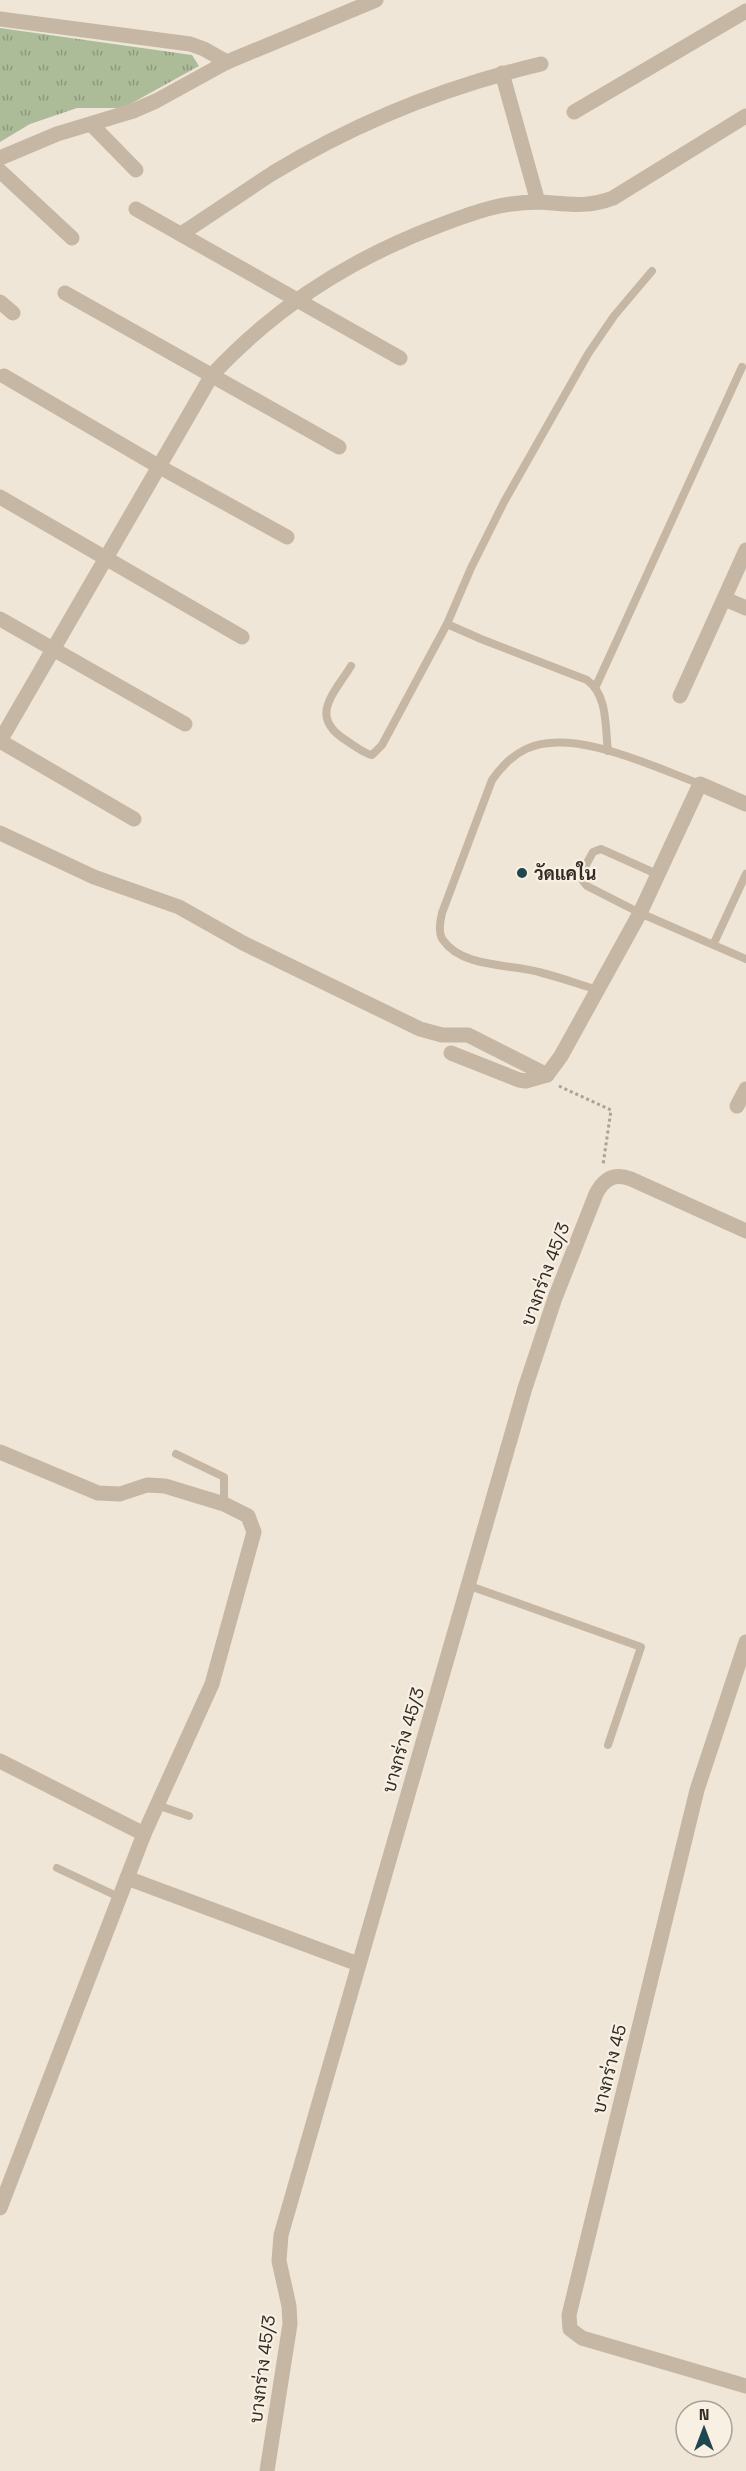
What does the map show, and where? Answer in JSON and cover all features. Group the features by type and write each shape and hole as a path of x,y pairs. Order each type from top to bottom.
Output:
{"street":[{"path":"0,158 57,134 156,101 227,62 339,13 376,0"},
{"path":"574,112 746,10"},
{"path":"0,19 189,45 204,49 227,62"},
{"path":"181,234 275,172 403,108 502,73 540,64"},
{"path":"502,73 538,202"},
{"path":"134,819 0,741 212,375 250,337 295,300 351,266 408,237 492,208 538,202 587,205 613,198 746,116"},
{"path":"91,123 136,170"},
{"path":"0,171 72,238"},
{"path":"136,209 400,358"},
{"path":"65,293 339,447"},
{"path":"0,302 13,313"},
{"path":"4,376 158,466 288,537"},
{"path":"0,497 242,636"},
{"path":"680,696 746,550"},
{"path":"725,599 746,608"},
{"path":"0,619 185,724"},
{"path":"451,1053 519,1080 526,1081 544,1076 561,1056 640,913 700,784 746,804"},
{"path":"0,832 94,877 179,907 243,944 420,1029 442,1035 468,1035 544,1076"},
{"path":"737,1106 746,1089"},
{"path":"601,1185 610,1178 621,1175 746,1231"},
{"name":"บางกร่าง 45/3","path":"267,2471 290,2324 289,2306 279,2261 280,2235 468,1585 551,1310 601,1185"},
{"path":"0,1452 98,1493 120,1494 147,1485 165,1486 224,1503 248,1516 254,1532 212,1684 144,1834 0,2208"},
{"name":"บางกร่าง 45","path":"746,1642 697,1790 569,2315 570,2329 582,2338 746,2386"},
{"path":"0,1761 144,1834"},
{"path":"127,1878 358,1964"}],"lane":[{"path":"351,666 327,706 325,717 335,734 372,755 382,745 447,624 471,568 504,502 588,354 614,316 652,271"},
{"path":"596,686 742,367"},
{"path":"447,624 587,680 596,686 601,696 608,751"},
{"path":"598,990 538,972 492,965 464,956 443,940 440,923 442,913 492,780 502,766 527,748 546,743 570,744 608,751 700,784"},
{"path":"659,875 601,849 593,852 581,874 587,886 640,913 714,943 746,959"},
{"path":"714,943 746,874"},
{"path":"176,1454 224,1477 224,1503"},
{"path":"468,1585 642,1647 608,1745"},
{"path":"157,1805 189,1816"},
{"path":"57,1868 119,1897"}],"path":[{"path":"544,1076 611,1110 601,1185"}],"green space":[{"path":"0,28 192,55 199,66 123,108 77,108 30,124 0,142"}],"place":[{"name":"วัดแคใน","path":"522,873"}]}
